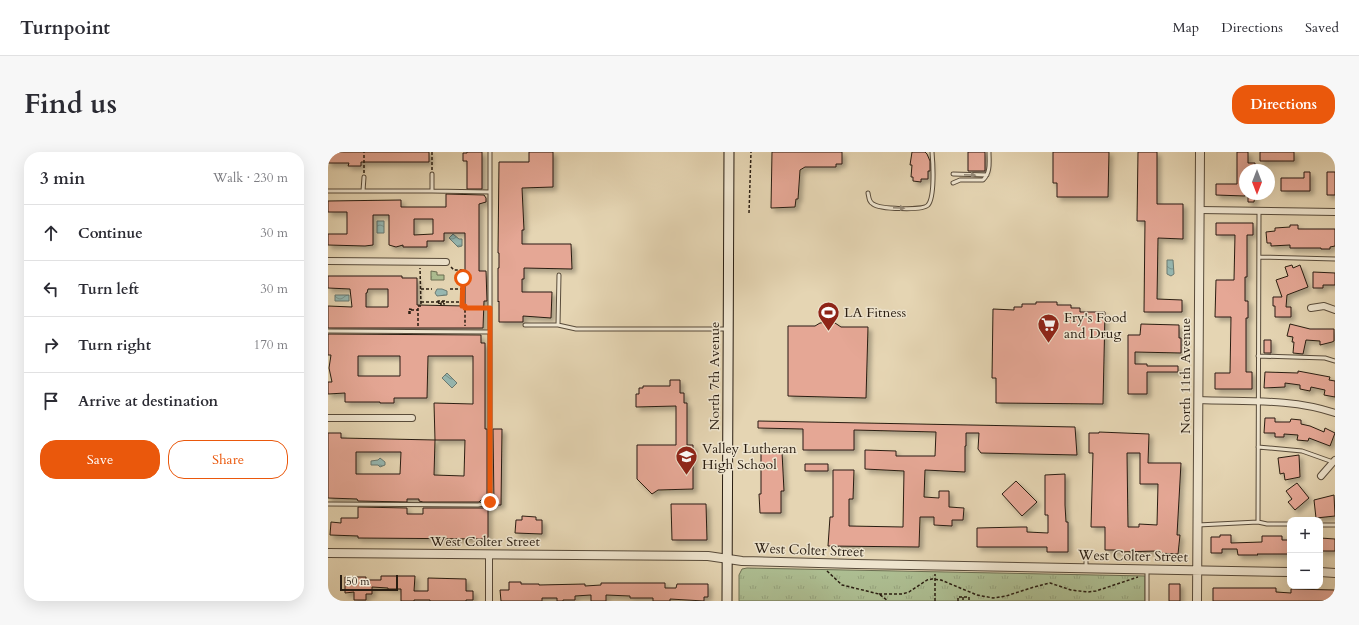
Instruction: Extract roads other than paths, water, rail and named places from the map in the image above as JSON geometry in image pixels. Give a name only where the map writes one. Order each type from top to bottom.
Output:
[{"type":"main road","name":"North 7th Avenue","points":[[727,601],[728,152]]},
{"type":"street","name":"North 11th Avenue","points":[[1197,601],[1200,152]]},
{"type":"street","points":[[1200,210],[1335,212]]},
{"type":"street","points":[[328,261],[446,262]]},
{"type":"street","points":[[1311,308],[1324,306],[1335,310]]},
{"type":"street","points":[[1198,400],[1286,402],[1304,404],[1335,413]]},
{"type":"street","points":[[328,418],[412,418]]},
{"type":"street","points":[[1321,476],[1334,462]]},
{"type":"street","name":"West Colter Street","points":[[328,553],[708,556],[750,561],[1086,568],[1147,573],[1197,570],[1287,572]]},
{"type":"street","points":[[489,554],[489,601]]},
{"type":"street","points":[[1323,572],[1335,573]]},
{"type":"lane","points":[[328,504],[478,505],[490,502],[490,152]]},
{"type":"lane","points":[[868,193],[870,202],[874,206],[923,208],[928,205],[931,199],[932,191],[932,152]]},
{"type":"lane","points":[[953,183],[960,180],[983,180],[989,170],[989,152]]},
{"type":"lane","points":[[432,174],[432,191]]},
{"type":"lane","points":[[953,174],[987,175]]},
{"type":"lane","points":[[363,191],[364,176]]},
{"type":"lane","points":[[328,191],[490,192]]},
{"type":"lane","points":[[1258,522],[1259,211]]},
{"type":"lane","points":[[1259,257],[1335,259]]},
{"type":"lane","points":[[558,325],[559,274]]},
{"type":"lane","points":[[524,325],[558,325],[576,329],[728,329]]},
{"type":"lane","points":[[328,331],[490,332]]},
{"type":"lane","points":[[1258,356],[1325,358],[1335,361]]},
{"type":"lane","points":[[1258,447],[1302,451],[1334,462]]},
{"type":"lane","points":[[1198,525],[1258,522],[1268,524],[1287,524]]},
{"type":"lane","points":[[1323,525],[1335,525]]},
{"type":"lane","points":[[1086,553],[1086,568]]},
{"type":"lane","points":[[1147,573],[1147,601]]},
{"type":"water","points":[[377,221],[384,221],[384,233],[377,233]]},
{"type":"water","points":[[453,234],[459,239],[462,239],[462,246],[458,247],[449,238]]},
{"type":"water","points":[[1167,260],[1173,260],[1174,274],[1171,276],[1167,274]]},
{"type":"water","points":[[437,289],[447,291],[447,295],[437,296],[435,293]]},
{"type":"water","points":[[335,295],[349,295],[349,301],[335,301]]},
{"type":"water","points":[[447,373],[457,383],[452,388],[442,378]]},
{"type":"water","points":[[380,458],[385,462],[385,465],[380,467],[378,465],[371,465],[371,461],[378,460]]},
{"type":"place","name":"LA Fitness","points":[[828,332]]},
{"type":"place","name":"Fry's Food and Drug","points":[[1049,344]]},
{"type":"place","name":"Valley Lutheran High School","points":[[686,476]]}]
